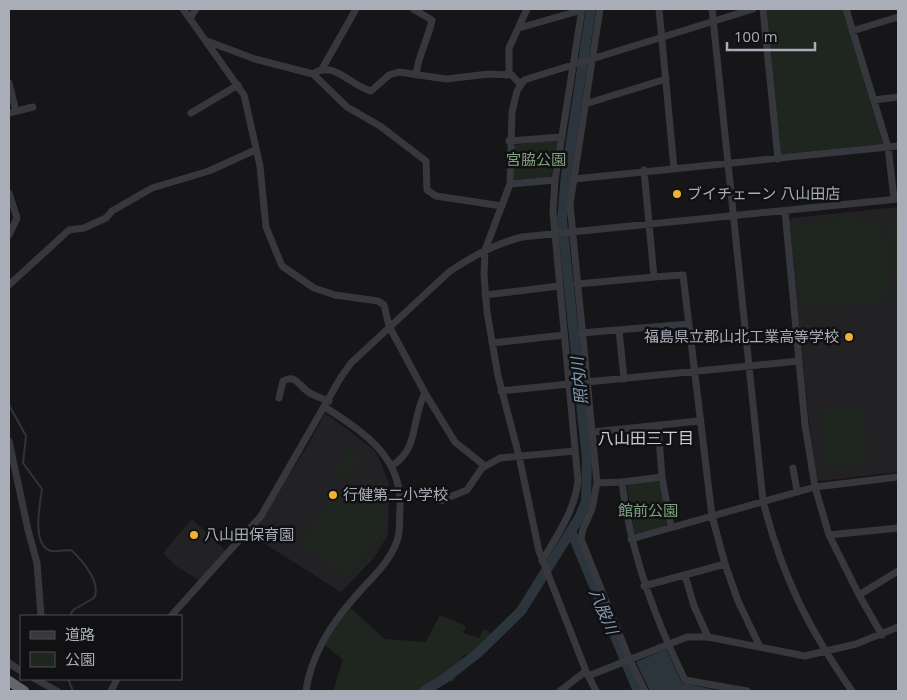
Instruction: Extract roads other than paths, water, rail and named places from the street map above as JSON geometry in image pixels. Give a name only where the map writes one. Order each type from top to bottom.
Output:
[{"type":"highway","points":[[9,681],[24,691]]},
{"type":"street","points":[[183,9],[238,85],[246,100],[255,150],[260,166],[266,227],[282,266],[314,288],[335,295],[378,301],[384,305],[389,326],[454,442],[485,466]]},
{"type":"street","points":[[190,18],[196,9]]},
{"type":"street","points":[[313,74],[322,69],[356,9]]},
{"type":"street","points":[[413,9],[432,20],[424,48],[418,56],[416,75]]},
{"type":"street","points":[[520,84],[511,75],[509,51],[527,9]]},
{"type":"street","points":[[519,28],[582,9],[555,180],[554,233],[578,481],[573,507],[542,560]]},
{"type":"street","points":[[600,9],[570,204],[597,483],[592,509],[583,529],[581,540],[629,658],[646,691]]},
{"type":"street","points":[[659,9],[674,168]]},
{"type":"street","points":[[712,9],[747,366],[763,501],[773,542],[786,576],[812,631],[852,691]]},
{"type":"street","points":[[596,691],[587,674],[542,560],[519,456],[501,391],[485,294],[485,250],[510,184],[510,141],[514,99],[520,84],[524,80],[753,9]]},
{"type":"street","points":[[764,9],[778,159]]},
{"type":"street","points":[[172,615],[262,516],[346,370],[389,326],[449,272],[485,250],[508,241],[554,233],[896,199],[888,147],[846,9]]},
{"type":"street","points":[[852,31],[898,17]]},
{"type":"street","points":[[207,41],[255,59],[313,74],[347,107],[380,126],[426,161],[427,190],[436,196],[502,206]]},
{"type":"street","points":[[322,69],[333,71],[371,91],[391,74],[446,79],[489,74],[511,75]]},
{"type":"street","points":[[585,104],[666,79]]},
{"type":"street","points":[[9,83],[12,112],[33,107]]},
{"type":"street","points":[[192,113],[238,85]]},
{"type":"street","points":[[874,100],[898,97]]},
{"type":"street","points":[[510,141],[562,137]]},
{"type":"street","points":[[574,179],[644,170],[727,164],[898,146]]},
{"type":"street","points":[[9,285],[69,230],[84,228],[106,218],[112,211],[152,188],[209,171],[255,150]]},
{"type":"street","points":[[644,170],[654,277]]},
{"type":"street","points":[[510,184],[555,180]]},
{"type":"street","points":[[9,193],[17,218],[9,235]]},
{"type":"street","points":[[785,210],[806,434],[815,487],[829,535],[859,595],[882,635]]},
{"type":"street","points":[[577,284],[683,275],[699,421],[712,516],[725,564],[738,601],[760,647]]},
{"type":"street","points":[[485,294],[559,286]]},
{"type":"street","points":[[582,333],[689,324]]},
{"type":"street","points":[[619,330],[624,379]]},
{"type":"street","points":[[492,343],[564,335]]},
{"type":"street","points":[[587,382],[799,361]]},
{"type":"street","points":[[279,398],[284,381],[290,379],[298,380],[308,392],[327,404],[382,452],[392,466],[399,493],[398,539],[391,555],[331,628],[310,669],[306,691]]},
{"type":"street","points":[[501,391],[569,384]]},
{"type":"street","points":[[392,466],[400,460],[410,446],[416,413],[425,393]]},
{"type":"street","points":[[593,432],[699,421]]},
{"type":"street","points":[[658,425],[662,477],[672,527]]},
{"type":"street","points":[[9,441],[37,564],[41,615]]},
{"type":"street","points":[[440,502],[468,489],[485,466],[500,458],[575,452]]},
{"type":"street","points":[[793,468],[797,491]]},
{"type":"street","points":[[597,483],[662,477]]},
{"type":"street","points":[[632,539],[797,491],[898,477]]},
{"type":"street","points":[[622,482],[632,539],[644,586],[667,644],[684,680],[747,691]]},
{"type":"street","points":[[829,535],[898,528]]},
{"type":"street","points":[[644,586],[725,564]]},
{"type":"street","points":[[859,595],[898,571]]},
{"type":"street","points":[[685,575],[694,606],[708,637]]},
{"type":"street","points":[[560,691],[587,674],[688,637],[708,637],[805,656],[826,652],[882,635],[898,627]]},
{"type":"street","points":[[9,663],[20,669]]},
{"type":"street","points":[[43,681],[57,691]]},
{"type":"waterway","name":"照内川","points":[[424,691],[444,679],[478,653],[521,611],[579,518],[586,502],[587,460],[562,220],[566,175],[591,9]]},
{"type":"waterway","points":[[9,405],[26,436],[23,463],[42,489],[38,523],[41,541],[51,551],[71,550],[90,572],[93,579],[96,592],[94,598],[73,610],[70,615]]},
{"type":"waterway","name":"八股川","points":[[571,531],[638,691]]},
{"type":"waterway","points":[[68,680],[73,691]]},
{"type":"place","name":"ブイチェーン 八山田店","points":[[677,194]]},
{"type":"place","name":"福島県立郡山北工業高等学校","points":[[849,337]]},
{"type":"place","name":"行健第二小学校","points":[[333,495]]},
{"type":"place","name":"八山田保育園","points":[[194,535]]},
{"type":"district","name":"八山田三丁目","points":[[646,438]]},
{"type":"park label","name":"宮脇公園","points":[[536,160]]},
{"type":"park label","name":"館前公園","points":[[648,511]]}]
